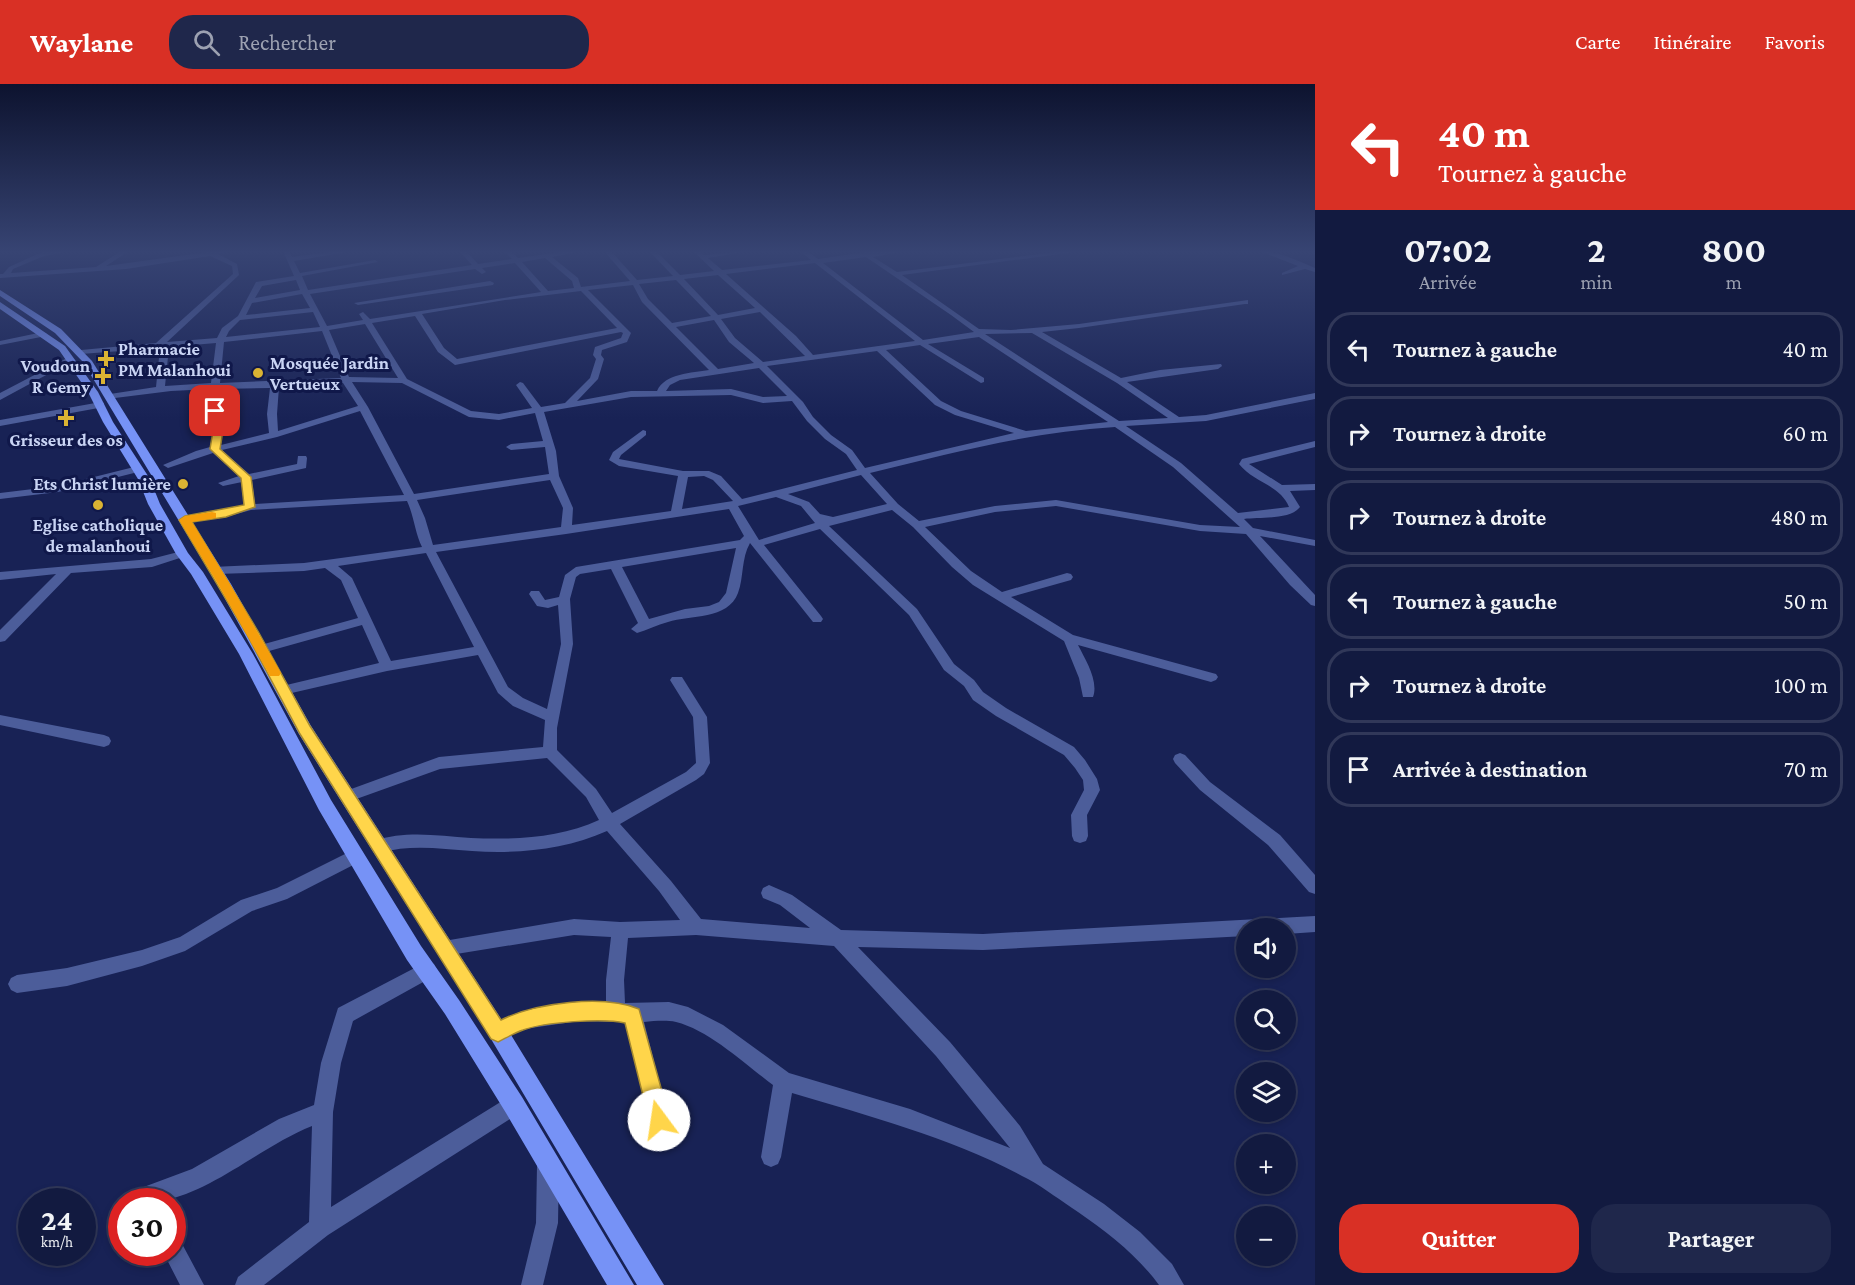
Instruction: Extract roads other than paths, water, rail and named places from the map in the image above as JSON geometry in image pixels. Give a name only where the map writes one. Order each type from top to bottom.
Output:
[{"type":"main road","points":[[3,307],[76,356]]},
{"type":"main road","points":[[23,307],[40,318],[76,356],[185,520],[262,649],[305,730],[498,1032],[651,1285]]},
{"type":"main road","points":[[105,401],[121,444],[138,469],[182,554],[196,572],[246,654],[314,785],[414,953],[428,970],[514,1105],[621,1285]]},
{"type":"street","points":[[160,389],[162,345],[201,307]]},
{"type":"street","points":[[241,318],[246,307]]},
{"type":"street","points":[[313,307],[321,320],[346,380],[363,406],[411,498],[420,518],[424,539],[429,550],[503,690],[510,697],[552,717]]},
{"type":"street","points":[[360,307],[366,321],[404,381]]},
{"type":"street","points":[[0,397],[76,356],[323,329],[452,307]]},
{"type":"street","points":[[567,405],[594,379],[600,359],[597,355],[598,350],[624,340],[627,333],[599,307]]},
{"type":"street","points":[[652,307],[715,371]]},
{"type":"street","points":[[707,307],[732,340],[793,398],[828,437],[849,452],[863,472],[894,506],[979,582],[1070,638],[1211,677]]},
{"type":"street","points":[[756,307],[812,359]]},
{"type":"street","points":[[877,307],[921,342],[981,380]]},
{"type":"street","points":[[943,307],[1177,465],[1236,516],[1294,582],[1315,602]]},
{"type":"street","points":[[660,395],[667,383],[715,371],[880,349],[979,332],[1032,330],[1134,320],[1214,307]]},
{"type":"street","points":[[215,449],[218,431],[215,386],[220,341],[232,322],[241,318],[314,310]]},
{"type":"street","points":[[671,325],[759,310]]},
{"type":"street","points":[[417,313],[441,350],[455,362],[623,329]]},
{"type":"street","points":[[1032,330],[1120,381],[1179,421]]},
{"type":"street","points":[[0,343],[43,334]]},
{"type":"street","points":[[880,349],[938,403],[1025,434]]},
{"type":"street","points":[[1120,381],[1151,374],[1218,366]]},
{"type":"street","points":[[0,423],[160,389],[275,385],[373,378],[404,381],[469,414],[499,417],[631,394],[731,392],[763,400],[793,398]]},
{"type":"street","points":[[274,435],[272,414],[275,385]]},
{"type":"street","points":[[520,385],[539,411],[553,458],[554,476],[568,508],[566,531]]},
{"type":"street","points":[[216,570],[304,567],[676,514],[778,495],[863,472],[1025,434],[1118,423],[1206,418],[1315,396]]},
{"type":"street","points":[[168,465],[215,449],[274,435],[363,406]]},
{"type":"street","points":[[642,433],[616,453],[614,460],[619,463],[684,474],[705,473],[712,476],[736,504],[750,541],[817,619]]},
{"type":"street","points":[[511,447],[548,444]]},
{"type":"street","points":[[1236,516],[1291,511],[1295,507],[1282,488],[1261,478],[1244,464],[1246,461],[1315,444]]},
{"type":"street","points":[[215,449],[246,477],[250,507]]},
{"type":"street","points":[[223,483],[304,466]]},
{"type":"street","points":[[0,496],[58,489],[138,469]]},
{"type":"street","points":[[676,514],[684,474]]},
{"type":"street","points":[[185,520],[226,514],[250,507],[411,498],[554,476]]},
{"type":"street","points":[[1282,488],[1315,487]]},
{"type":"street","points":[[778,495],[804,501],[824,520],[913,612],[949,667],[969,683],[978,696],[1069,751],[1090,779],[1092,790],[1079,815],[1080,836]]},
{"type":"street","points":[[917,525],[995,509],[1056,503],[1200,528],[1250,531],[1315,543]]},
{"type":"street","points":[[696,927],[665,886],[608,821],[591,793],[550,752],[552,717],[567,644],[564,599],[571,575],[582,570],[750,541],[824,520],[894,506]]},
{"type":"street","points":[[615,565],[641,627],[689,612],[715,609],[724,604],[730,598],[737,555],[750,541]]},
{"type":"street","points":[[0,576],[162,562],[182,554]]},
{"type":"street","points":[[328,564],[346,578],[387,666]]},
{"type":"street","points":[[0,638],[67,570]]},
{"type":"street","points":[[1001,596],[1066,577]]},
{"type":"street","points":[[535,594],[541,603],[548,604],[564,599]]},
{"type":"street","points":[[262,649],[366,620]]},
{"type":"street","points":[[1070,638],[1086,678],[1088,693]]},
{"type":"street","points":[[283,690],[387,666],[481,650]]},
{"type":"street","points":[[380,846],[393,842],[439,841],[484,845],[556,841],[590,831],[691,776],[699,770],[703,763],[700,717],[677,681]]},
{"type":"street","points":[[3,724],[104,741]]},
{"type":"street","points":[[348,796],[439,763],[550,752]]},
{"type":"street","points":[[1180,759],[1205,786],[1274,840],[1315,887]]},
{"type":"street","points":[[17,984],[77,974],[142,958],[185,943],[247,906],[281,894],[356,856]]},
{"type":"street","points":[[769,893],[786,900],[838,938],[943,1049],[1013,1133],[1035,1171]]},
{"type":"street","points":[[444,948],[574,927],[620,930],[696,927],[838,938],[983,942],[1315,924]]},
{"type":"street","points":[[620,930],[615,980],[659,1120]]},
{"type":"street","points":[[320,1227],[323,1113],[331,1063],[345,1015],[357,1006],[428,970]]},
{"type":"street","points":[[498,1032],[522,1020],[579,1012],[662,1011],[693,1018],[784,1081],[914,1120],[974,1142],[1035,1171],[1123,1229],[1161,1267],[1173,1285]]},
{"type":"street","points":[[771,1157],[784,1081]]},
{"type":"street","points":[[246,1285],[320,1227],[514,1105]]},
{"type":"street","points":[[169,1188],[197,1178],[286,1126],[323,1113]]},
{"type":"street","points":[[532,1285],[547,1223],[548,1161]]},
{"type":"street","points":[[182,1266],[193,1285]]},
{"type":"place","name":"Pharmacie PM Malanhoui","points":[[106,359]]},
{"type":"place","name":"Mosquée Jardin Vertueux","points":[[258,373]]},
{"type":"place","name":"Voudoun R Gemy","points":[[103,376]]},
{"type":"place","name":"Grisseur des os","points":[[66,418]]},
{"type":"place","name":"Ets Christ lumière","points":[[183,484]]},
{"type":"place","name":"Eglise catholique de malanhoui","points":[[98,505]]}]
